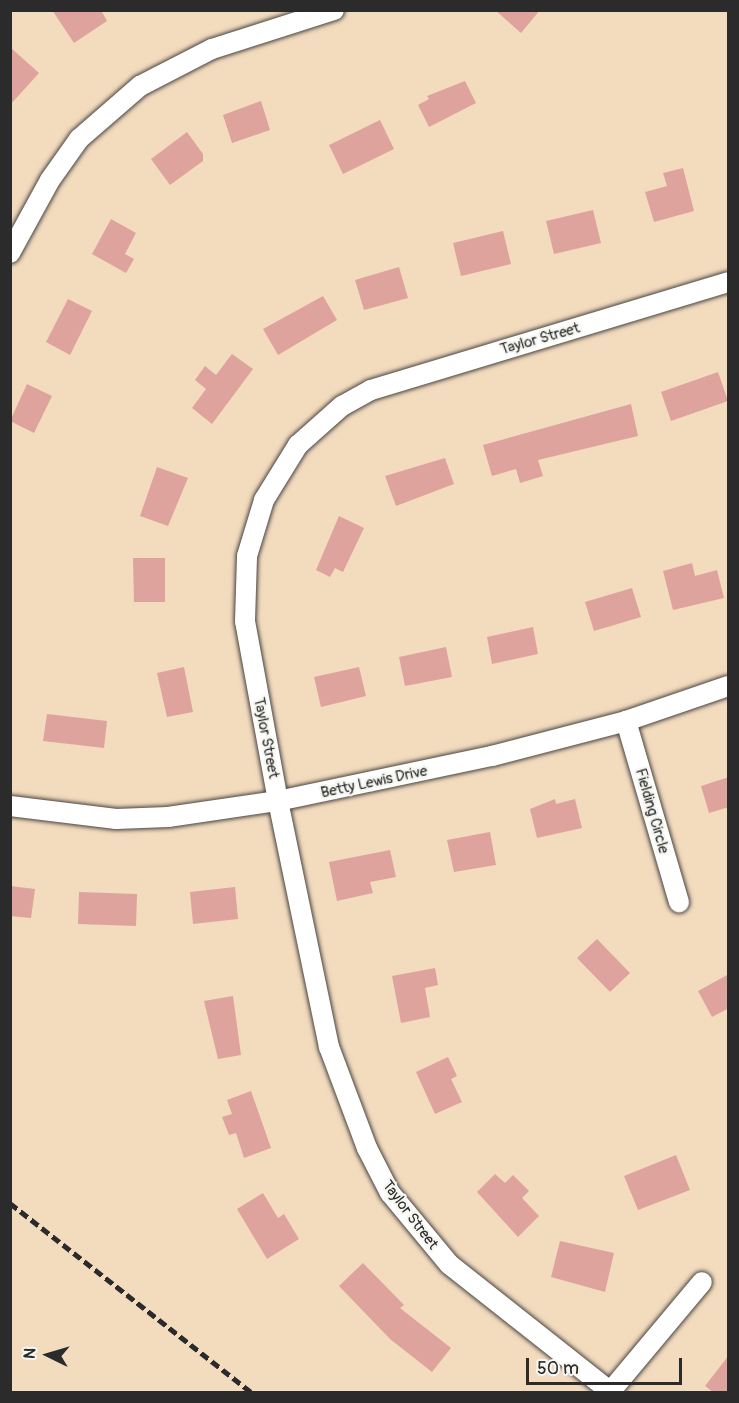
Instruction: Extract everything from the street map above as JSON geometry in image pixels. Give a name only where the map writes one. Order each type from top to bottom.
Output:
[{"type":"street","points":[[10,254],[50,180],[79,140],[140,86],[212,49],[334,10]]},
{"type":"street","name":"Taylor Street","points":[[610,1392],[448,1264],[390,1193],[350,1110],[329,1047],[278,801],[245,621],[243,588],[252,530],[264,500],[298,445],[342,406],[394,380],[729,282]]},
{"type":"street","name":"Betty Lewis Drive","points":[[10,806],[75,816],[126,818],[168,817],[278,801],[492,756],[626,721],[729,686]]},
{"type":"street","name":"Fielding Circle","points":[[626,721],[679,902]]},
{"type":"street","points":[[610,1392],[702,1282]]},
{"type":"building","points":[[52,10],[101,10],[107,21],[74,43]]},
{"type":"building","points":[[495,10],[540,10],[521,33]]},
{"type":"building","points":[[10,47],[39,73],[10,105]]},
{"type":"building","points":[[465,81],[476,103],[429,127],[418,105],[429,99],[427,96]]},
{"type":"building","points":[[261,101],[270,130],[232,143],[223,115]]},
{"type":"building","points":[[380,120],[394,149],[343,174],[329,145]]},
{"type":"building","points":[[187,132],[203,154],[203,161],[170,185],[151,159]]},
{"type":"building","points":[[683,168],[694,211],[654,222],[645,192],[667,186],[663,173]]},
{"type":"building","points":[[593,210],[601,243],[554,254],[546,221]]},
{"type":"building","points":[[111,219],[136,233],[125,254],[134,259],[126,273],[92,254]]},
{"type":"building","points":[[503,231],[511,264],[461,276],[453,243]]},
{"type":"building","points":[[399,267],[408,298],[364,310],[355,280]]},
{"type":"building","points":[[323,296],[337,320],[278,355],[263,329]]},
{"type":"building","points":[[68,299],[92,311],[70,355],[46,342]]},
{"type":"building","points":[[232,354],[253,369],[212,424],[192,408],[206,389],[195,380],[205,366],[216,375]]},
{"type":"building","points":[[718,372],[728,401],[671,421],[661,392]]},
{"type":"building","points":[[27,384],[52,396],[34,433],[10,421]]},
{"type":"building","points":[[631,404],[638,436],[538,460],[543,476],[520,483],[516,469],[492,476],[483,445]]},
{"type":"building","points":[[445,458],[454,484],[396,506],[385,476]]},
{"type":"building","points":[[157,467],[188,478],[168,526],[140,516]]},
{"type":"building","points":[[339,516],[364,528],[343,572],[335,568],[330,577],[316,570]]},
{"type":"building","points":[[133,558],[165,558],[165,602],[134,602]]},
{"type":"building","points":[[692,563],[695,576],[717,570],[724,598],[673,610],[663,571]]},
{"type":"building","points":[[632,588],[641,617],[594,631],[585,602]]},
{"type":"building","points":[[533,627],[538,654],[492,664],[487,637]]},
{"type":"building","points":[[446,647],[452,677],[405,686],[399,657]]},
{"type":"building","points":[[184,667],[193,712],[167,717],[157,673]]},
{"type":"building","points":[[359,667],[366,696],[321,707],[314,677]]},
{"type":"building","points":[[47,714],[107,721],[104,748],[43,741]]},
{"type":"building","points":[[729,777],[729,807],[709,813],[701,786]]},
{"type":"building","points":[[555,799],[556,804],[575,799],[582,828],[537,838],[530,809]]},
{"type":"building","points":[[490,832],[496,865],[454,872],[447,840]]},
{"type":"building","points":[[390,850],[396,877],[370,882],[373,893],[337,901],[329,862]]},
{"type":"building","points":[[10,886],[35,889],[31,918],[10,916]]},
{"type":"building","points":[[235,887],[238,919],[193,924],[190,892]]},
{"type":"building","points":[[79,892],[137,894],[136,926],[78,924]]},
{"type":"building","points":[[597,939],[630,973],[610,992],[577,958]]},
{"type":"building","points":[[435,968],[438,985],[425,988],[430,1017],[401,1023],[392,976]]},
{"type":"building","points":[[729,974],[729,1008],[712,1017],[698,991]]},
{"type":"building","points":[[233,996],[241,1055],[218,1059],[204,1001]]},
{"type":"building","points":[[448,1057],[457,1076],[451,1079],[462,1102],[435,1114],[416,1072]]},
{"type":"building","points":[[251,1091],[271,1148],[244,1158],[236,1133],[229,1135],[222,1117],[232,1114],[227,1100]]},
{"type":"building","points":[[676,1155],[690,1190],[638,1210],[624,1176]]},
{"type":"building","points":[[495,1174],[505,1183],[513,1175],[529,1191],[522,1198],[539,1216],[518,1237],[477,1192]]},
{"type":"building","points":[[263,1193],[278,1218],[284,1214],[299,1239],[267,1259],[237,1209]]},
{"type":"building","points":[[560,1241],[614,1253],[605,1292],[551,1277]]},
{"type":"building","points":[[363,1263],[404,1305],[400,1308],[451,1348],[432,1372],[390,1339],[339,1286]]},
{"type":"building","points":[[729,1355],[729,1392],[713,1392],[705,1386]]},
{"type":"railway","points":[[10,1203],[251,1392]]}]
